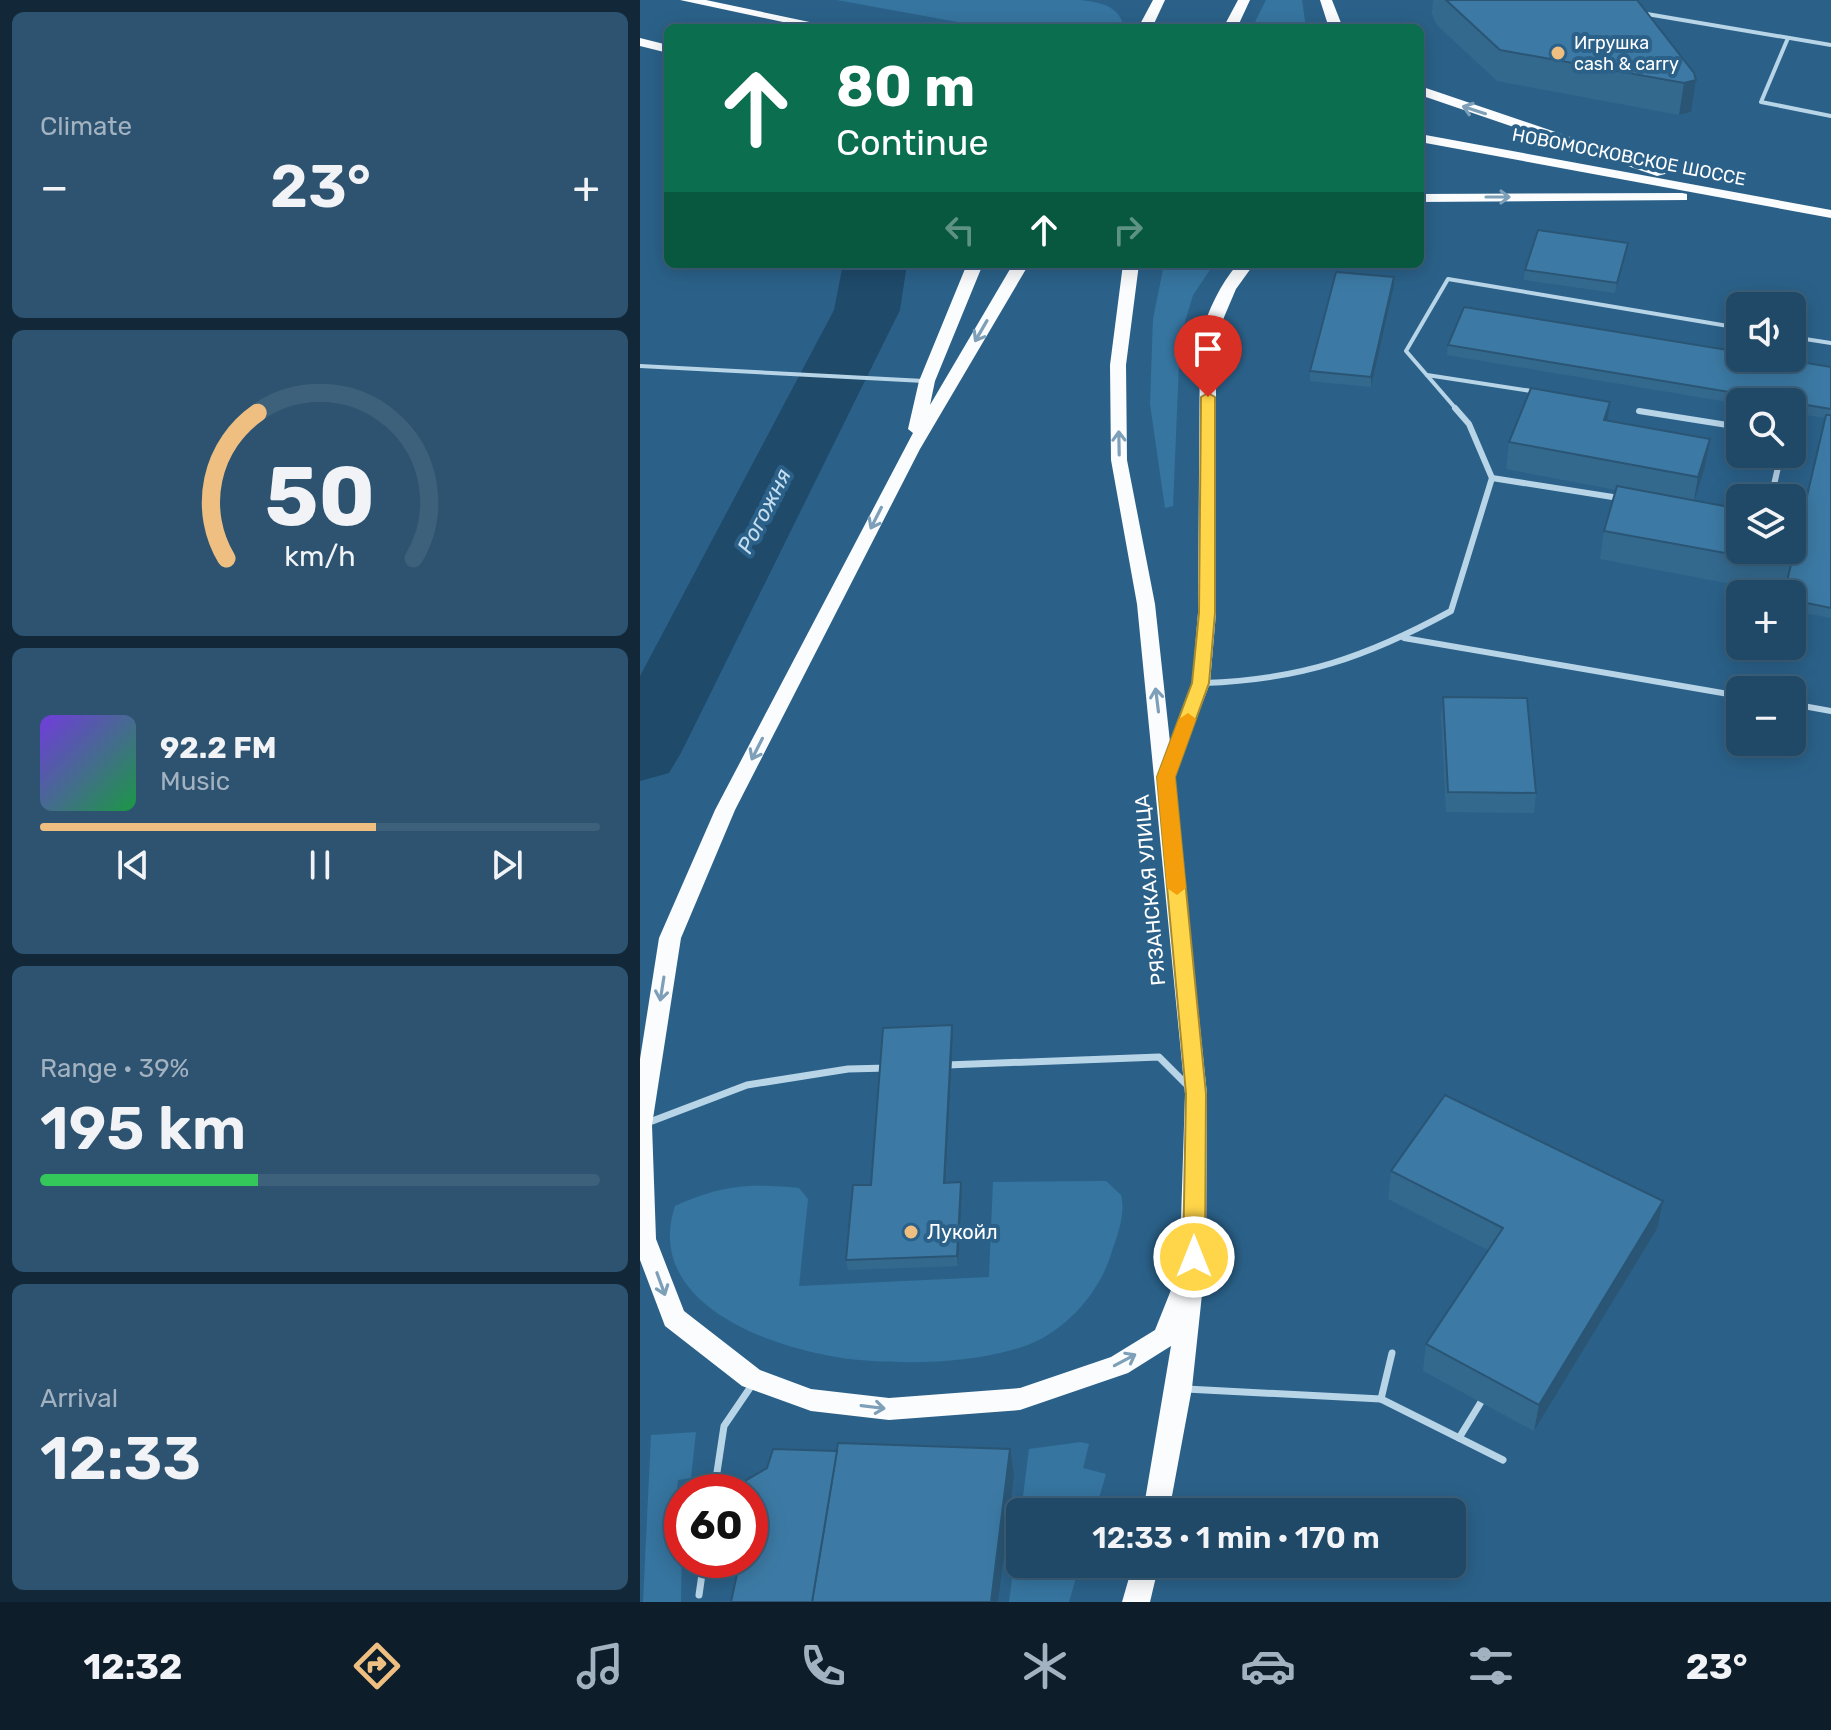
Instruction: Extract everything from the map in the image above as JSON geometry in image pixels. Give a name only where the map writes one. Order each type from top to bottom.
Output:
[{"type":"main road","points":[[686,0],[810,24]]},
{"type":"main road","points":[[1147,24],[1159,0]]},
{"type":"main road","points":[[1232,24],[1244,0]]},
{"type":"main road","points":[[1326,0],[1335,24]]},
{"type":"main road","points":[[640,42],[664,48]]},
{"type":"main road","points":[[1424,91],[1734,197]]},
{"type":"main road","name":"НОВОМОСКОВСКОЕ ШОССЕ","points":[[1424,139],[1831,214]]},
{"type":"main road","points":[[1424,198],[1734,197]]},
{"type":"main road","points":[[912,449],[927,381],[973,268]]},
{"type":"main road","points":[[1019,268],[912,449],[725,810],[670,938],[641,1128],[644,1239],[674,1318],[756,1380],[811,1400],[889,1409],[1020,1399],[1119,1365],[1165,1337],[1194,1257]]},
{"type":"main road","name":"РЯЗАНСКАЯ УЛИЦА","points":[[1130,268],[1118,365],[1119,460],[1146,604],[1196,1094],[1194,1257],[1179,1388],[1159,1498]]},
{"type":"main road","points":[[1166,777],[1201,683],[1207,613],[1208,336],[1232,279],[1242,268]]},
{"type":"main road","points":[[1136,1602],[1142,1578]]},
{"type":"lane","points":[[1644,0],[1637,13],[1831,45]]},
{"type":"lane","points":[[1788,38],[1761,102],[1831,116]]},
{"type":"lane","points":[[1201,683],[1280,680],[1325,671],[1404,638],[1451,611],[1492,478],[1469,424],[1406,351],[1448,279],[1726,326]]},
{"type":"lane","points":[[1806,339],[1831,343]]},
{"type":"lane","points":[[640,366],[855,380],[927,381]]},
{"type":"lane","points":[[1427,375],[1552,394]]},
{"type":"lane","points":[[1639,411],[1726,425]]},
{"type":"lane","points":[[1492,478],[1632,500]]},
{"type":"lane","points":[[1404,638],[1726,694]]},
{"type":"lane","points":[[1806,707],[1831,711]]},
{"type":"lane","points":[[938,1065],[1159,1057],[1196,1094]]},
{"type":"lane","points":[[641,1128],[747,1085],[848,1069],[893,1067]]},
{"type":"lane","points":[[1381,1399],[1392,1353]]},
{"type":"lane","points":[[717,1474],[724,1426],[756,1380]]},
{"type":"lane","points":[[1179,1388],[1381,1399],[1503,1460]]},
{"type":"lane","points":[[1459,1438],[1481,1402]]},
{"type":"lane","points":[[699,1595],[701,1578]]},
{"type":"shaded area","points":[[837,0],[1080,0],[1114,10],[1123,24],[968,24]]},
{"type":"shaded area","points":[[1266,0],[1302,0],[1305,24],[1254,24]]},
{"type":"shaded area","points":[[1163,268],[1211,268],[1193,295],[1180,339],[1173,506],[1165,508],[1150,404],[1153,319]]},
{"type":"shaded area","points":[[1106,1181],[1121,1195],[1122,1217],[1105,1269],[1088,1298],[1052,1333],[1037,1341],[1004,1352],[967,1359],[909,1362],[840,1358],[766,1338],[731,1322],[701,1301],[680,1274],[670,1243],[675,1206],[736,1187],[799,1188],[808,1199],[799,1286],[989,1277],[993,1182]]},
{"type":"shaded area","points":[[696,1432],[691,1474],[664,1474],[664,1578],[681,1578],[681,1602],[643,1602],[651,1435]]},
{"type":"shaded area","points":[[1081,1442],[1089,1444],[1083,1468],[1106,1474],[1099,1498],[1023,1498],[1029,1449]]},
{"type":"shaded area","points":[[1012,1578],[1076,1578],[1069,1602],[1009,1602]]},
{"type":"building","points":[[1446,0],[1637,0],[1694,73],[1696,80],[1684,83],[1500,50]]},
{"type":"building","points":[[1538,230],[1628,243],[1617,283],[1525,270]]},
{"type":"building","points":[[1336,272],[1394,277],[1371,377],[1310,371]]},
{"type":"building","points":[[1464,307],[1726,350],[1726,372],[1806,372],[1806,363],[1831,367],[1831,409],[1806,405],[1806,388],[1726,388],[1726,391],[1448,345]]},
{"type":"building","points":[[1531,388],[1610,402],[1604,420],[1710,439],[1698,477],[1509,442]]},
{"type":"building","points":[[1826,415],[1831,415],[1831,608],[1806,603],[1806,580],[1787,580],[1791,564],[1806,564],[1806,500]]},
{"type":"building","points":[[1617,486],[1726,506],[1726,553],[1604,531]]},
{"type":"building","points":[[1443,697],[1527,698],[1536,793],[1448,792]]},
{"type":"building","points":[[952,1025],[944,1183],[961,1182],[957,1256],[846,1260],[853,1185],[871,1185],[883,1028]]},
{"type":"building","points":[[1445,1095],[1663,1201],[1539,1405],[1426,1344],[1503,1228],[1391,1171]]},
{"type":"building","points":[[838,1443],[1010,1449],[991,1602],[812,1602]]},
{"type":"building","points":[[773,1449],[837,1451],[812,1602],[731,1602],[736,1578],[768,1578],[768,1474],[757,1474],[767,1468]]},
{"type":"waterway","name":"Рогожня","points":[[640,753],[867,310],[874,268]]},
{"type":"slow traffic","points":[[1177,888],[1166,777],[1188,719]]},
{"type":"place","name":"Игрушка cash & carry","points":[[1558,53]]},
{"type":"place","name":"Лукойл","points":[[911,1232]]},
{"type":"route","points":[[1194,1257],[1196,1094],[1166,777],[1201,683],[1207,613],[1208,397]]}]
